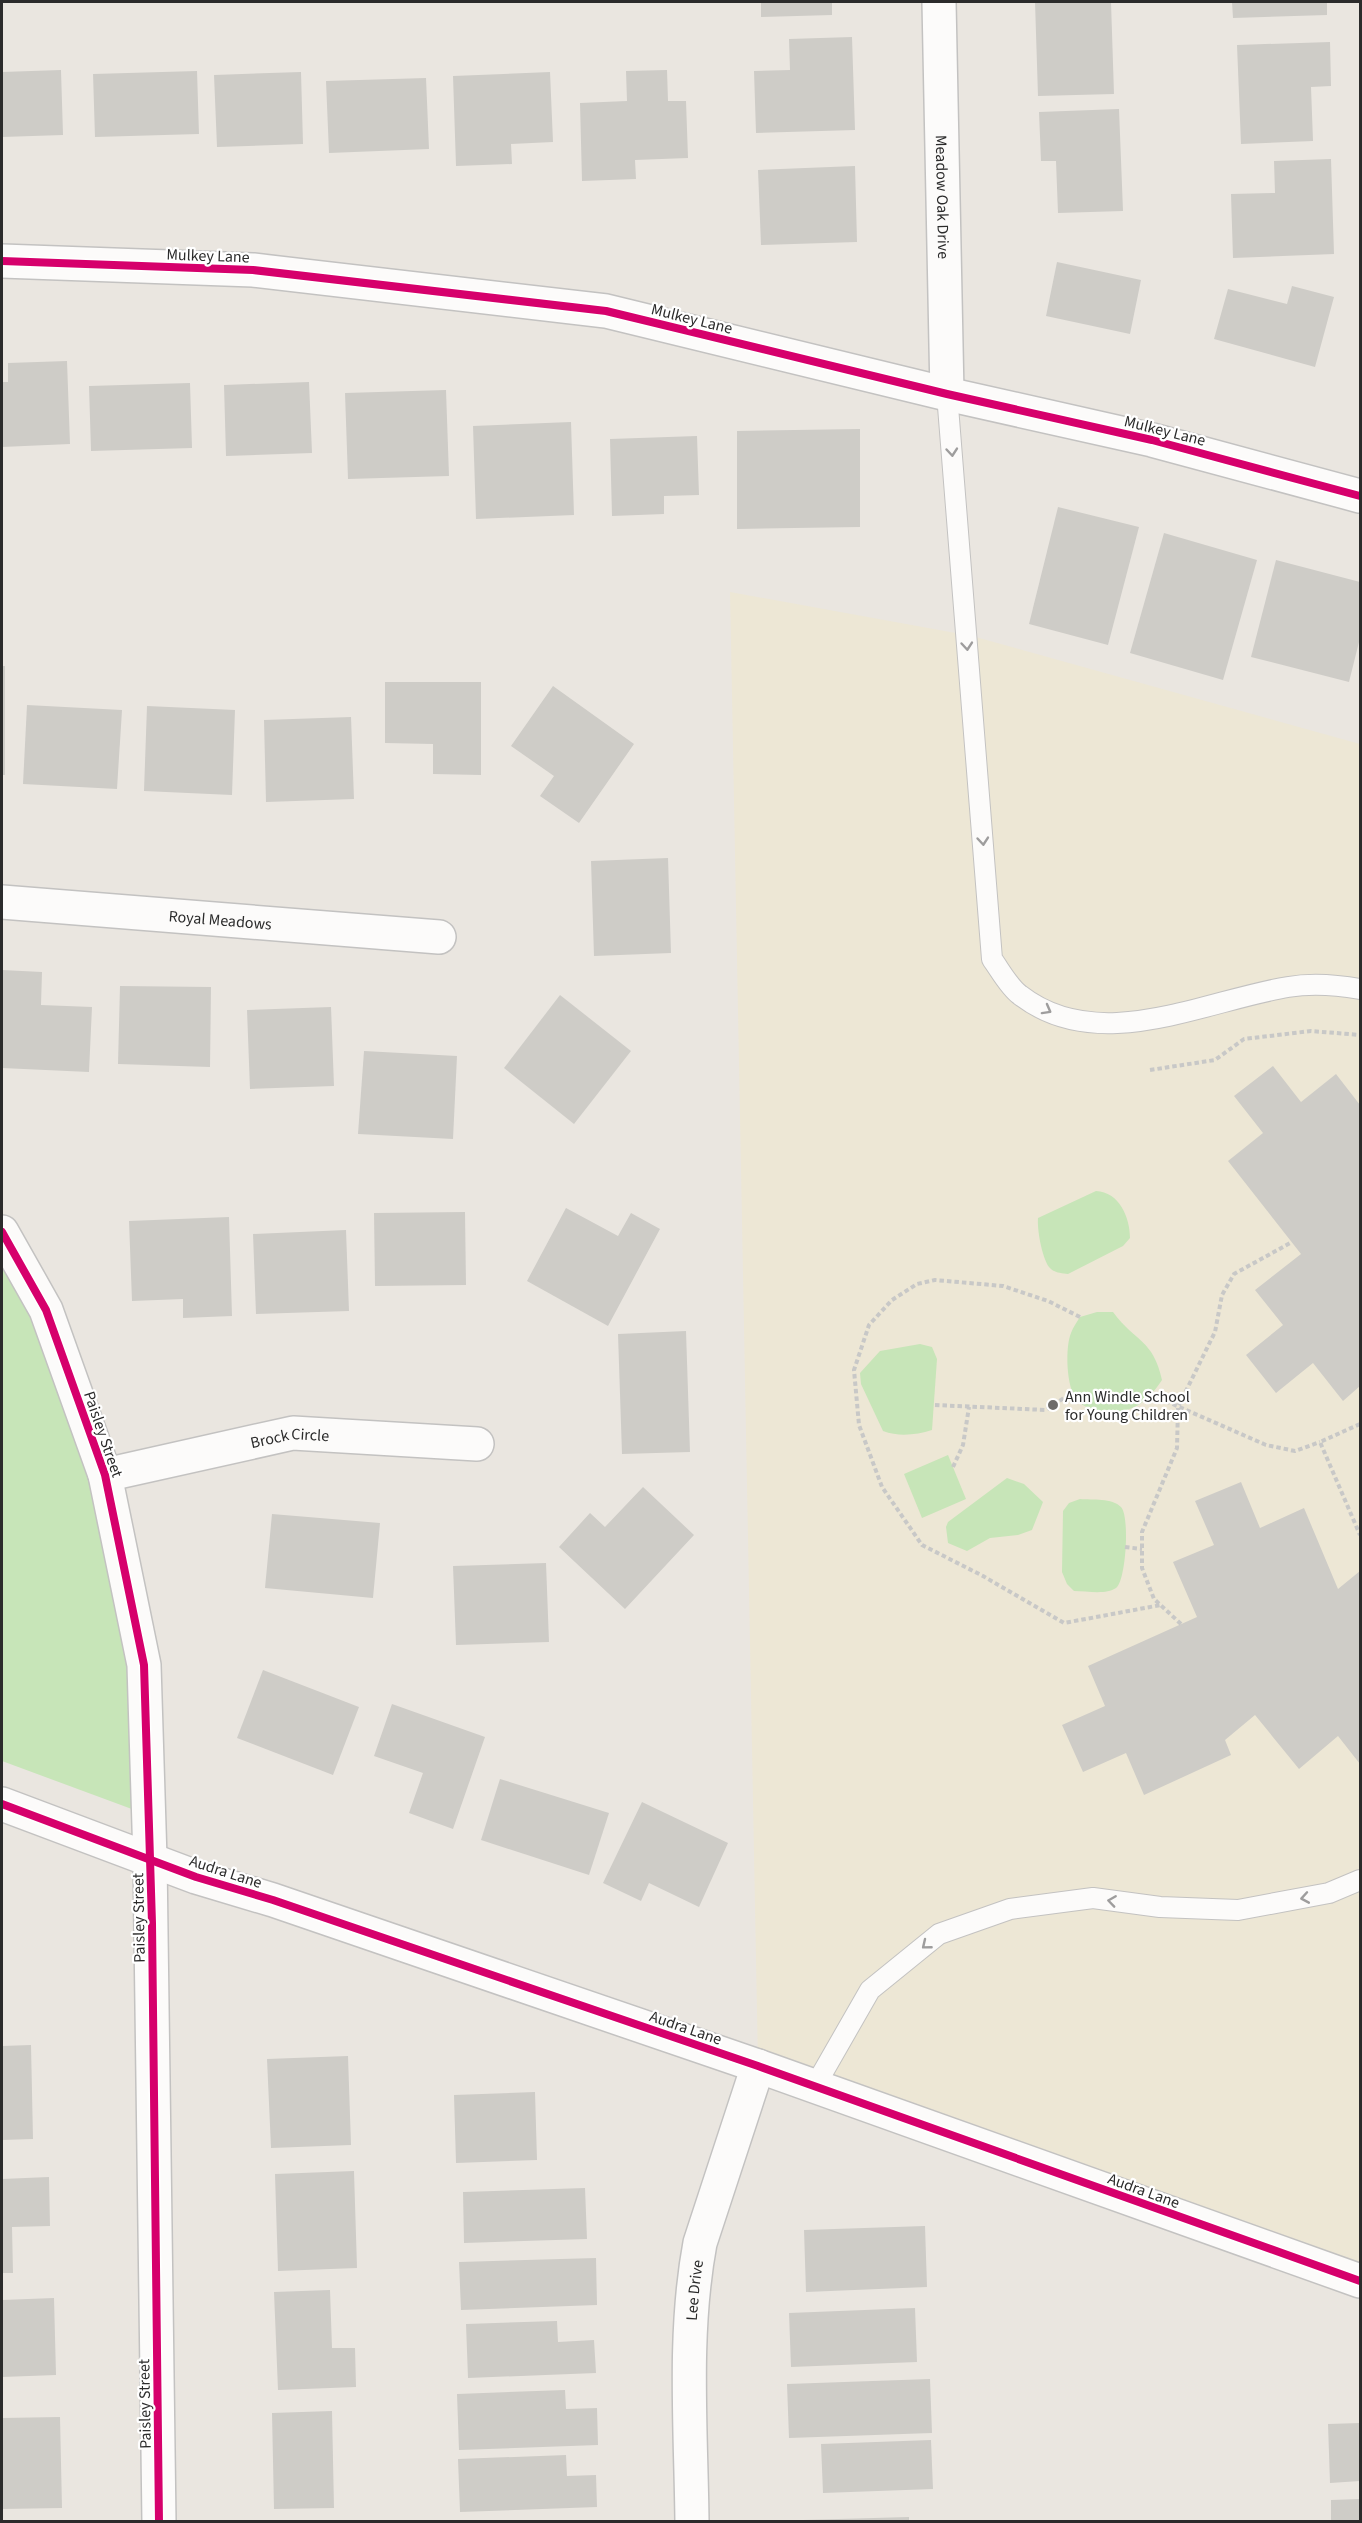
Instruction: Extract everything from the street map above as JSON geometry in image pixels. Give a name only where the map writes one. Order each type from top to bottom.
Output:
[{"type":"street","name":"Meadow Oak Drive","points":[[939,2],[947,394]]},
{"type":"street","name":"Mulkey Lane","points":[[2,261],[253,270],[606,311],[947,394],[1152,440],[1360,496]]},
{"type":"street","name":"Royal Meadows","points":[[2,902],[438,938]]},
{"type":"street","name":"Paisley Street","points":[[2,1232],[46,1310],[105,1475],[144,1665],[150,1859],[159,2522]]},
{"type":"street","name":"Brock Circle","points":[[105,1475],[293,1433],[477,1444]]},
{"type":"street","name":"Audra Lane","points":[[2,1804],[150,1859],[759,2066],[1360,2281]]},
{"type":"street","name":"Lee Drive","points":[[692,2522],[690,2341],[695,2268],[700,2243],[759,2066]]},
{"type":"lane","points":[[947,394],[992,959],[1018,995],[1060,1017],[1100,1024],[1168,1016],[1290,986],[1360,988]]},
{"type":"lane","points":[[815,2086],[870,1990],[939,1934],[1010,1909],[1093,1898],[1160,1907],[1238,1910],[1329,1893],[1360,1880]]},
{"type":"path","points":[[1150,1070],[1215,1060],[1244,1039],[1311,1031],[1360,1035]]},
{"type":"path","points":[[1181,1624],[1154,1599],[1142,1568],[1142,1532],[1177,1448],[1178,1407],[1215,1332],[1222,1295],[1234,1274],[1292,1242]]},
{"type":"path","points":[[1080,1317],[1048,1301],[1003,1286],[935,1280],[918,1284],[892,1300],[869,1325],[854,1370],[859,1425],[882,1487],[922,1545],[983,1576],[1064,1623],[1161,1605]]},
{"type":"path","points":[[935,1405],[1046,1410],[1073,1392]]},
{"type":"path","points":[[1152,1395],[1266,1445],[1295,1451],[1360,1424]]},
{"type":"path","points":[[953,1467],[963,1445],[969,1407]]},
{"type":"path","points":[[1320,1442],[1360,1535]]},
{"type":"path","points":[[1125,1547],[1142,1549]]},
{"type":"shaded area","name":"Ann Windle School for Young Children","points":[[730,592],[972,636],[1360,744],[1360,2281],[758,2066]]},
{"type":"green space","points":[[1096,1191],[1111,1196],[1122,1207],[1128,1222],[1130,1238],[1123,1246],[1068,1274],[1053,1270],[1046,1263],[1042,1250],[1038,1218]]},
{"type":"green space","points":[[2,1232],[105,1475],[148,1815],[2,1761]]},
{"type":"green space","points":[[1097,1312],[1113,1312],[1143,1342],[1154,1356],[1162,1380],[1143,1401],[1120,1412],[1098,1411],[1082,1405],[1073,1394],[1071,1386],[1067,1357],[1071,1333],[1080,1317]]},
{"type":"green space","points":[[920,1344],[932,1347],[937,1359],[932,1430],[908,1435],[883,1431],[861,1384],[860,1373],[880,1351]]},
{"type":"green space","points":[[948,1455],[966,1499],[922,1518],[904,1474]]},
{"type":"green space","points":[[1007,1478],[1024,1484],[1043,1502],[1032,1530],[1018,1535],[990,1538],[967,1551],[948,1543],[946,1527],[948,1522]]},
{"type":"green space","points":[[1080,1499],[1113,1502],[1121,1507],[1124,1513],[1126,1535],[1124,1562],[1119,1583],[1112,1590],[1074,1591],[1067,1584],[1062,1572],[1063,1511],[1069,1503]]},
{"type":"building","points":[[761,2],[832,2],[832,15],[761,17]]},
{"type":"building","points":[[1035,2],[1111,2],[1114,94],[1038,96]]},
{"type":"building","points":[[1232,2],[1327,2],[1327,15],[1233,18]]},
{"type":"building","points":[[852,37],[855,130],[756,133],[754,71],[790,70],[789,39]]},
{"type":"building","points":[[1330,42],[1331,86],[1311,87],[1313,141],[1241,144],[1237,45]]},
{"type":"building","points":[[61,70],[63,135],[2,137],[2,72]]},
{"type":"building","points":[[667,70],[668,101],[686,101],[688,158],[635,160],[636,179],[582,181],[580,103],[627,101],[626,71]]},
{"type":"building","points":[[197,71],[199,134],[95,137],[93,74]]},
{"type":"building","points":[[301,72],[303,144],[217,147],[214,75]]},
{"type":"building","points":[[550,72],[553,142],[511,144],[512,164],[456,166],[453,76]]},
{"type":"building","points":[[426,78],[429,149],[329,153],[326,81]]},
{"type":"building","points":[[1119,109],[1123,211],[1058,213],[1056,161],[1041,161],[1039,112]]},
{"type":"building","points":[[1331,159],[1334,254],[1233,258],[1231,194],[1275,193],[1274,161]]},
{"type":"building","points":[[855,166],[857,242],[761,245],[758,170]]},
{"type":"building","points":[[1057,262],[1141,280],[1130,334],[1046,316]]},
{"type":"building","points":[[1292,286],[1334,297],[1315,367],[1214,339],[1228,289],[1287,304]]},
{"type":"building","points":[[67,361],[70,444],[2,447],[2,382],[8,382],[8,363]]},
{"type":"building","points":[[309,382],[312,453],[226,456],[224,385]]},
{"type":"building","points":[[190,383],[192,448],[91,451],[89,386]]},
{"type":"building","points":[[446,390],[449,476],[348,479],[345,393]]},
{"type":"building","points":[[571,422],[574,515],[476,519],[473,426]]},
{"type":"building","points":[[860,429],[860,527],[737,529],[737,431]]},
{"type":"building","points":[[697,436],[699,495],[664,496],[664,514],[612,516],[610,439]]},
{"type":"building","points":[[1058,507],[1139,527],[1108,645],[1029,624]]},
{"type":"building","points":[[1164,533],[1257,560],[1223,680],[1130,653]]},
{"type":"building","points":[[1276,560],[1360,582],[1360,638],[1349,682],[1251,657]]},
{"type":"building","points":[[2,666],[5,666],[5,775],[2,775]]},
{"type":"building","points":[[385,682],[481,682],[481,775],[433,774],[433,744],[385,743]]},
{"type":"building","points":[[553,686],[634,744],[579,823],[540,796],[554,776],[511,746]]},
{"type":"building","points":[[27,705],[122,710],[117,789],[23,784]]},
{"type":"building","points":[[147,706],[235,710],[232,795],[144,791]]},
{"type":"building","points":[[351,717],[354,799],[266,802],[264,720]]},
{"type":"building","points":[[668,858],[671,953],[594,956],[591,861]]},
{"type":"building","points":[[2,970],[42,972],[41,1005],[92,1007],[89,1072],[2,1068]]},
{"type":"building","points":[[120,986],[211,987],[210,1067],[118,1064]]},
{"type":"building","points":[[560,995],[631,1051],[574,1124],[504,1068]]},
{"type":"building","points":[[331,1007],[334,1086],[250,1089],[247,1010]]},
{"type":"building","points":[[364,1051],[457,1056],[453,1139],[358,1134]]},
{"type":"building","points":[[1273,1066],[1301,1102],[1336,1074],[1360,1105],[1360,1386],[1343,1401],[1313,1363],[1276,1393],[1246,1355],[1283,1325],[1255,1290],[1301,1254],[1228,1161],[1263,1133],[1234,1096]]},
{"type":"building","points":[[566,1208],[618,1236],[631,1213],[660,1229],[608,1326],[527,1281]]},
{"type":"building","points":[[465,1212],[466,1285],[375,1286],[374,1213]]},
{"type":"building","points":[[229,1217],[232,1316],[183,1318],[183,1299],[132,1301],[129,1221]]},
{"type":"building","points":[[346,1230],[349,1311],[256,1314],[253,1234]]},
{"type":"building","points":[[686,1331],[690,1452],[622,1454],[618,1334]]},
{"type":"building","points":[[1241,1482],[1260,1528],[1304,1508],[1338,1589],[1360,1571],[1360,1764],[1338,1736],[1299,1769],[1255,1715],[1225,1740],[1231,1755],[1144,1795],[1126,1753],[1083,1772],[1062,1725],[1105,1706],[1088,1666],[1197,1617],[1173,1562],[1214,1545],[1195,1501]]},
{"type":"building","points":[[643,1487],[694,1535],[625,1609],[559,1547],[590,1513],[605,1527]]},
{"type":"building","points":[[272,1514],[380,1523],[373,1598],[265,1588]]},
{"type":"building","points":[[546,1563],[549,1642],[456,1645],[453,1566]]},
{"type":"building","points":[[263,1670],[359,1707],[333,1775],[237,1738]]},
{"type":"building","points":[[392,1704],[485,1737],[453,1829],[409,1813],[423,1773],[374,1756]]},
{"type":"building","points":[[500,1779],[609,1813],[589,1875],[481,1840]]},
{"type":"building","points":[[642,1802],[728,1843],[699,1907],[649,1883],[641,1901],[603,1883]]},
{"type":"building","points":[[31,2045],[33,2139],[2,2140],[2,2046]]},
{"type":"building","points":[[348,2056],[351,2145],[271,2148],[267,2059]]},
{"type":"building","points":[[535,2092],[537,2160],[456,2163],[454,2095]]},
{"type":"building","points":[[354,2171],[357,2268],[278,2271],[275,2174]]},
{"type":"building","points":[[49,2177],[50,2226],[12,2227],[13,2273],[2,2273],[2,2179]]},
{"type":"building","points":[[585,2188],[587,2239],[464,2243],[463,2192]]},
{"type":"building","points":[[925,2226],[927,2287],[806,2292],[804,2230]]},
{"type":"building","points":[[596,2258],[597,2305],[461,2310],[459,2262]]},
{"type":"building","points":[[330,2290],[332,2348],[355,2348],[356,2387],[278,2390],[274,2292]]},
{"type":"building","points":[[54,2298],[56,2375],[2,2377],[2,2300]]},
{"type":"building","points":[[915,2308],[917,2362],[791,2367],[789,2313]]},
{"type":"building","points":[[557,2321],[558,2342],[594,2340],[596,2373],[468,2378],[466,2324]]},
{"type":"building","points":[[930,2379],[932,2433],[789,2438],[787,2384]]},
{"type":"building","points":[[565,2390],[566,2409],[597,2408],[598,2445],[459,2450],[457,2394]]},
{"type":"building","points":[[332,2411],[334,2508],[274,2509],[272,2413]]},
{"type":"building","points":[[60,2417],[62,2508],[2,2509],[2,2418]]},
{"type":"building","points":[[1360,2423],[1360,2481],[1330,2483],[1328,2424]]},
{"type":"building","points":[[931,2440],[933,2489],[823,2493],[821,2444]]},
{"type":"building","points":[[566,2455],[567,2476],[596,2475],[597,2507],[460,2512],[458,2459]]},
{"type":"building","points":[[1360,2499],[1360,2522],[1331,2522],[1331,2500]]},
{"type":"building","points":[[909,2517],[909,2522],[803,2522],[803,2520]]},
{"type":"cycle path","points":[[2,261],[253,270],[606,311],[947,394],[1152,440],[1360,496]]},
{"type":"cycle path","points":[[2,1232],[46,1310],[105,1475],[144,1665],[152,1923],[159,2522]]},
{"type":"cycle path","points":[[2,1804],[196,1877],[273,1900],[758,2066],[1360,2281]]},
{"type":"place","name":"Ann Windle School for Young Children","points":[[1053,1405]]}]
